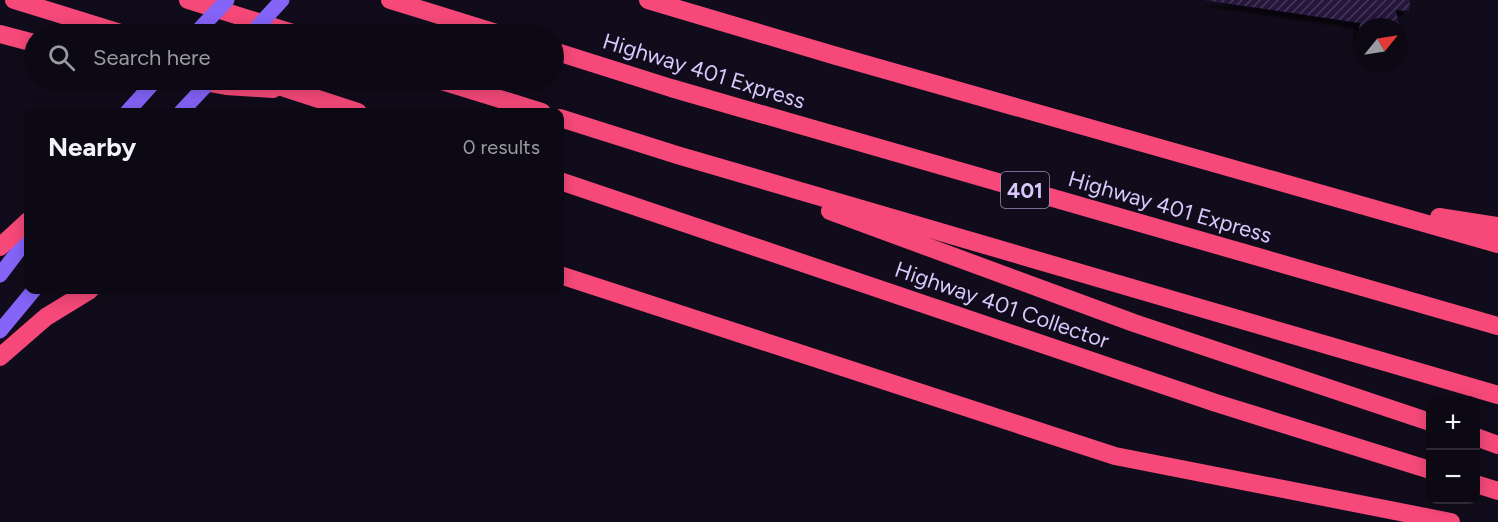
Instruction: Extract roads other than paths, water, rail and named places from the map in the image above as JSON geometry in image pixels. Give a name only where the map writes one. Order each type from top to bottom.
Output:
[{"type":"highway","points":[[14,0],[92,24]]},
{"type":"highway","points":[[188,0],[265,24]]},
{"type":"highway","points":[[390,0],[468,24]]},
{"type":"highway","points":[[648,0],[833,55],[1498,244]]},
{"type":"highway","points":[[0,34],[24,40]]},
{"type":"highway","name":"Highway 401 Express","points":[[564,54],[671,88],[1498,326]]},
{"type":"highway","points":[[280,90],[294,91]]},
{"type":"highway","points":[[291,90],[346,108]]},
{"type":"highway","points":[[470,90],[529,108]]},
{"type":"highway","points":[[564,119],[677,155],[1498,395]]},
{"type":"highway","points":[[677,155],[1134,323],[1426,420]]},
{"type":"highway","name":"Highway 401 Collector","points":[[564,182],[1216,403],[1426,468]]},
{"type":"highway","points":[[1369,207],[1498,226]]},
{"type":"highway","points":[[0,247],[24,224]]},
{"type":"highway","points":[[564,276],[1115,456],[1451,522]]},
{"type":"highway","points":[[0,357],[46,316],[83,294]]},
{"type":"highway","points":[[1480,438],[1498,445]]},
{"type":"highway","points":[[1480,485],[1498,491]]},
{"type":"main road","points":[[204,24],[227,0]]},
{"type":"main road","points":[[260,24],[282,0]]},
{"type":"main road","points":[[131,108],[147,90]]},
{"type":"main road","points":[[185,108],[202,90]]},
{"type":"main road","points":[[0,276],[24,243]]},
{"type":"main road","points":[[0,331],[31,294]]}]
